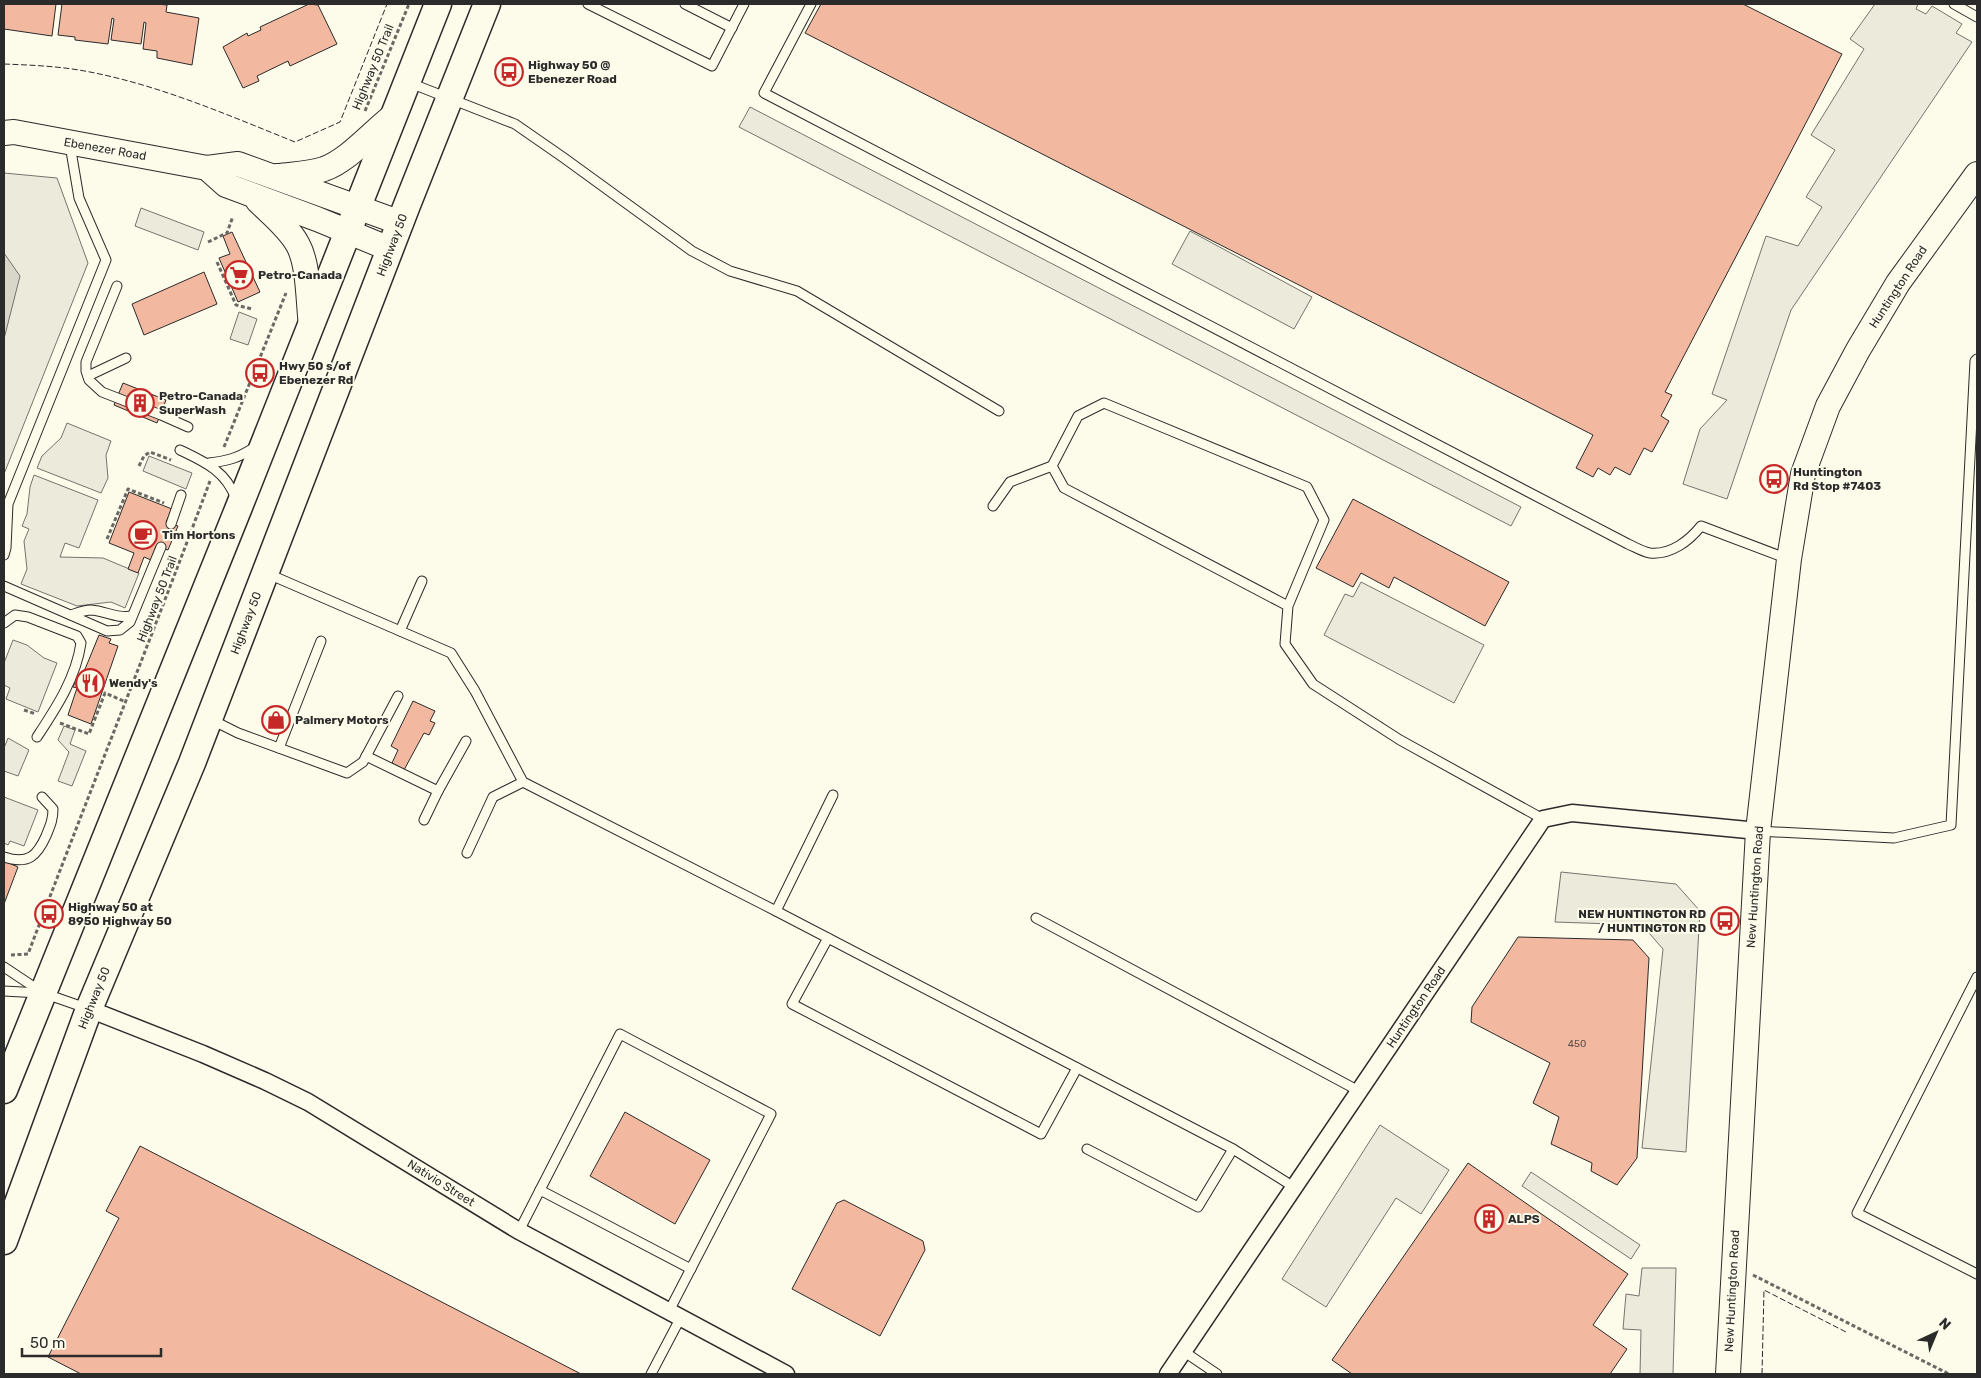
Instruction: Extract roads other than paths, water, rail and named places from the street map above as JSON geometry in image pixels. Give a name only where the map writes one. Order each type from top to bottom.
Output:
[{"type":"main road","points":[[4,1090],[239,507],[438,4]]},
{"type":"main road","name":"Highway 50","points":[[4,1241],[89,1009],[156,852],[209,719],[400,222],[487,4]]},
{"type":"street","points":[[273,177],[306,173],[331,166],[394,115]]},
{"type":"street","name":"Ebenezer Road","points":[[4,133],[14,132],[207,168],[238,164],[400,222]]},
{"type":"street","points":[[207,168],[226,185],[390,249]]},
{"type":"street","name":"Huntington Road","points":[[1828,406],[1858,350],[1898,283],[1977,174]]},
{"type":"street","points":[[254,196],[277,219],[299,248],[306,271],[311,326]]},
{"type":"street","name":"New Huntington Road","points":[[1728,1374],[1758,831],[1789,559],[1802,474],[1828,406]]},
{"type":"street","points":[[1543,819],[1572,813],[1758,831]]},
{"type":"street","name":"Huntington Road","points":[[1168,1374],[1543,819]]},
{"type":"street","name":"Nativio Street","points":[[89,1009],[203,1054],[308,1102],[519,1231],[786,1374]]},
{"type":"lane","points":[[588,4],[712,66],[744,4]]},
{"type":"lane","points":[[685,4],[732,28]]},
{"type":"lane","points":[[811,4],[764,93],[1628,544],[1650,553],[1666,552],[1689,541],[1701,526],[1789,559]]},
{"type":"lane","points":[[1954,4],[1977,17]]},
{"type":"lane","points":[[407,82],[515,124],[692,251],[730,271],[797,291],[999,411]]},
{"type":"lane","points":[[4,555],[8,504],[106,260],[79,198],[69,142]]},
{"type":"lane","points":[[117,286],[86,362],[88,376],[95,387],[102,392],[161,414],[188,428]]},
{"type":"lane","points":[[88,376],[126,358]]},
{"type":"lane","points":[[1758,831],[1894,838],[1951,826],[1975,361],[1977,359]]},
{"type":"lane","points":[[992,506],[1010,482],[1052,466],[1078,416],[1104,404],[1307,487],[1324,520],[1288,606],[1285,644],[1313,684],[1400,740],[1543,819]]},
{"type":"lane","points":[[214,465],[243,455],[267,436]]},
{"type":"lane","points":[[180,450],[214,465],[225,477],[239,507]]},
{"type":"lane","points":[[1052,466],[1064,488],[1288,606]]},
{"type":"lane","points":[[171,524],[181,495]]},
{"type":"lane","points":[[4,586],[107,631],[114,631],[126,627],[161,547]]},
{"type":"lane","points":[[265,573],[451,652],[475,691],[523,782],[776,911],[1234,1150],[1294,1187]]},
{"type":"lane","points":[[400,631],[422,580]]},
{"type":"lane","points":[[71,615],[93,610],[117,618],[132,616]]},
{"type":"lane","points":[[4,624],[15,615],[28,617],[76,636],[81,644],[80,653],[61,699],[37,737]]},
{"type":"lane","points":[[279,748],[321,641]]},
{"type":"lane","points":[[209,719],[346,773],[362,762],[398,696]]},
{"type":"lane","points":[[424,820],[466,741]]},
{"type":"lane","points":[[366,756],[438,791]]},
{"type":"lane","points":[[467,853],[493,798],[523,782]]},
{"type":"lane","points":[[776,911],[833,794]]},
{"type":"lane","points":[[4,857],[17,859],[31,858],[40,850],[53,820],[53,810],[42,797]]},
{"type":"lane","points":[[1036,918],[1359,1091]]},
{"type":"lane","points":[[828,938],[792,1004],[1041,1134],[1077,1068]]},
{"type":"lane","points":[[4,967],[43,993],[89,1009]]},
{"type":"lane","points":[[1977,977],[1857,1213],[1977,1274]]},
{"type":"lane","points":[[4,991],[43,993]]},
{"type":"lane","points":[[519,1231],[620,1034],[771,1114],[691,1269],[651,1374]]},
{"type":"lane","points":[[1087,1149],[1198,1207],[1234,1150]]},
{"type":"lane","points":[[540,1190],[691,1269]]},
{"type":"lane","points":[[1183,1351],[1217,1374]]},
{"type":"place","name":"Highway 50 @ Ebenezer Road","points":[[509,72]]},
{"type":"place","name":"Petro-Canada","points":[[239,275]]},
{"type":"place","name":"Hwy 50 s/of Ebenezer Rd","points":[[260,373]]},
{"type":"place","name":"Petro-Canada SuperWash","points":[[140,403]]},
{"type":"place","name":"Huntington Rd Stop #7403","points":[[1774,479]]},
{"type":"place","name":"Tim Hortons","points":[[143,535]]},
{"type":"place","name":"Wendy's","points":[[90,683]]},
{"type":"place","name":"Palmery Motors","points":[[276,720]]},
{"type":"place","name":"Highway 50 at 8950 Highway 50","points":[[49,914]]},
{"type":"place","name":"NEW HUNTINGTON RD / HUNTINGTON RD","points":[[1725,921]]},
{"type":"place","name":"ALPS","points":[[1489,1219]]}]
